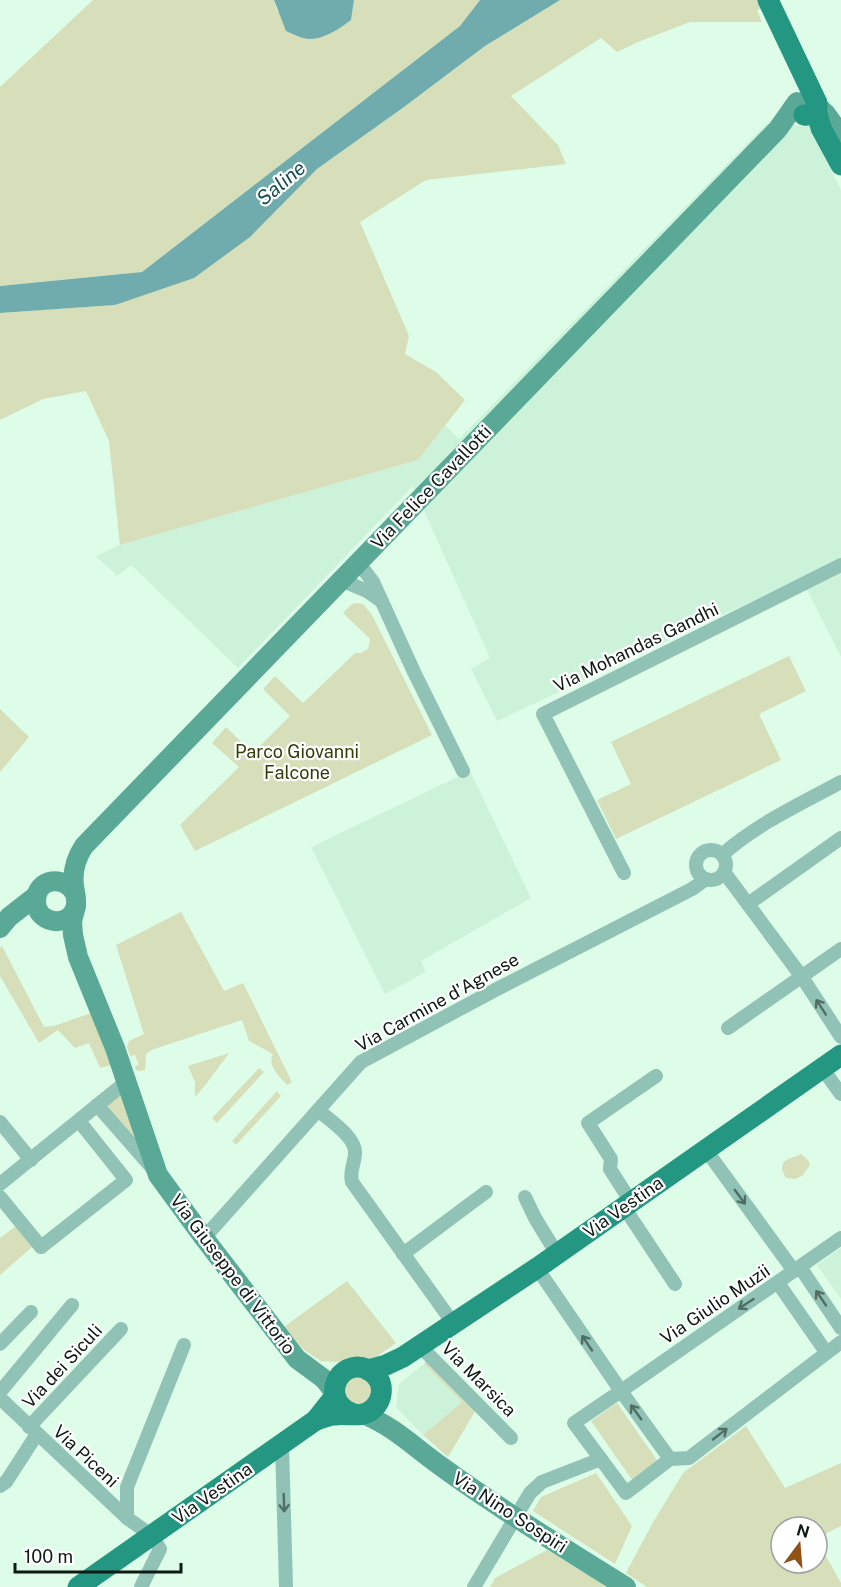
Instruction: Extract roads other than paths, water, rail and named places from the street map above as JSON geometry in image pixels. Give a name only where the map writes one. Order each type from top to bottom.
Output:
[{"type":"main road","points":[[772,10],[795,57],[809,110],[841,165]]},
{"type":"main road","points":[[809,110],[826,115],[841,135]]},
{"type":"main road","name":"Via Felice Cavallotti","points":[[76,900],[73,882],[75,864],[84,846],[778,129],[790,119],[809,110]]},
{"type":"main road","name":"Via Felice Cavallotti","points":[[0,930],[9,917],[42,889],[65,859],[84,846]]},
{"type":"main road","points":[[42,889],[56,881],[64,882],[71,887],[76,900],[74,911],[66,919],[49,920]]},
{"type":"main road","name":"Via Giuseppe di Vittorio","points":[[42,889],[37,908],[78,957]]},
{"type":"main road","name":"Via Giuseppe di Vittorio","points":[[76,900],[72,934],[78,957],[115,1048],[146,1154],[158,1175],[204,1238],[297,1359],[324,1379],[334,1394]]},
{"type":"main road","name":"Via Felice Cavallotti","points":[[0,930],[49,920]]},
{"type":"main road","name":"Via Vestina","points":[[376,1385],[412,1352],[537,1268],[841,1055]]},
{"type":"main road","points":[[355,1367],[376,1385],[376,1406],[370,1411],[358,1414],[341,1408],[334,1394],[338,1378],[343,1372],[355,1367]]},
{"type":"main road","name":"Via Giuseppe di Vittorio","points":[[311,1371],[343,1372]]},
{"type":"main road","name":"Via Nino Sospiri","points":[[376,1385],[387,1416],[397,1432]]},
{"type":"main road","name":"Via Vestina","points":[[78,1587],[316,1420],[334,1394]]},
{"type":"main road","name":"Via Vestina","points":[[316,1420],[334,1415],[358,1414]]},
{"type":"main road","name":"Via Nino Sospiri","points":[[358,1414],[381,1422],[397,1432],[441,1467],[626,1587]]},
{"type":"street","points":[[358,562],[373,582],[463,771]]},
{"type":"street","name":"Via Mohandas Gandhi","points":[[624,873],[543,714],[841,565]]},
{"type":"street","points":[[341,580],[367,591],[380,600]]},
{"type":"street","points":[[722,855],[738,841],[841,782]]},
{"type":"street","points":[[748,904],[841,837]]},
{"type":"street","points":[[706,850],[719,852],[726,863],[724,872],[718,878],[706,879],[697,871],[698,856],[706,850]]},
{"type":"street","points":[[724,872],[802,978],[841,1037]]},
{"type":"street","name":"Via Carmine d'Agnese","points":[[204,1238],[361,1062],[692,889],[706,879]]},
{"type":"street","points":[[728,1028],[841,949]]},
{"type":"street","points":[[822,1068],[841,1094]]},
{"type":"street","points":[[656,1076],[588,1123],[611,1159],[610,1168],[627,1204],[675,1284]]},
{"type":"street","points":[[0,1184],[126,1082]]},
{"type":"street","name":"Via Giuseppe di Vittorio","points":[[97,1105],[146,1154]]},
{"type":"street","points":[[318,1110],[351,1141],[355,1148],[351,1169],[352,1182],[453,1323]]},
{"type":"street","points":[[0,1197],[40,1247],[126,1180],[78,1121]]},
{"type":"street","points":[[0,1122],[31,1160]]},
{"type":"street","name":"Via Giulio Muzii","points":[[706,1150],[797,1269]]},
{"type":"street","points":[[403,1254],[486,1192]]},
{"type":"street","points":[[525,1197],[557,1254]]},
{"type":"street","name":"Via Giulio Muzii","points":[[601,1459],[574,1423],[841,1238]]},
{"type":"street","points":[[537,1268],[670,1459]]},
{"type":"street","points":[[797,1269],[841,1328]]},
{"type":"street","points":[[778,1283],[826,1353]]},
{"type":"street","points":[[0,1392],[72,1305]]},
{"type":"street","points":[[0,1344],[31,1312]]},
{"type":"street","name":"Via dei Siculi","points":[[0,1486],[6,1482],[33,1431],[121,1329]]},
{"type":"street","points":[[474,1587],[530,1493],[542,1482],[601,1459],[626,1493],[670,1459],[689,1458],[841,1342]]},
{"type":"street","points":[[127,1518],[127,1487],[184,1345]]},
{"type":"street","name":"Via Marsica","points":[[412,1352],[511,1438]]},
{"type":"street","name":"Via Piceni","points":[[0,1398],[127,1518],[151,1535]]},
{"type":"street","points":[[282,1445],[286,1587]]},
{"type":"street","points":[[141,1587],[160,1549],[151,1535]]},
{"type":"water","points":[[274,0],[354,0],[351,20],[337,30],[310,39],[286,31]]},
{"type":"water","name":"Saline","points":[[480,0],[560,0],[485,46],[317,169],[250,237],[194,278],[115,305],[0,313],[0,286],[142,272],[460,26]]},
{"type":"park label","name":"Parco Giovanni Falcone","points":[[297,762]]}]
